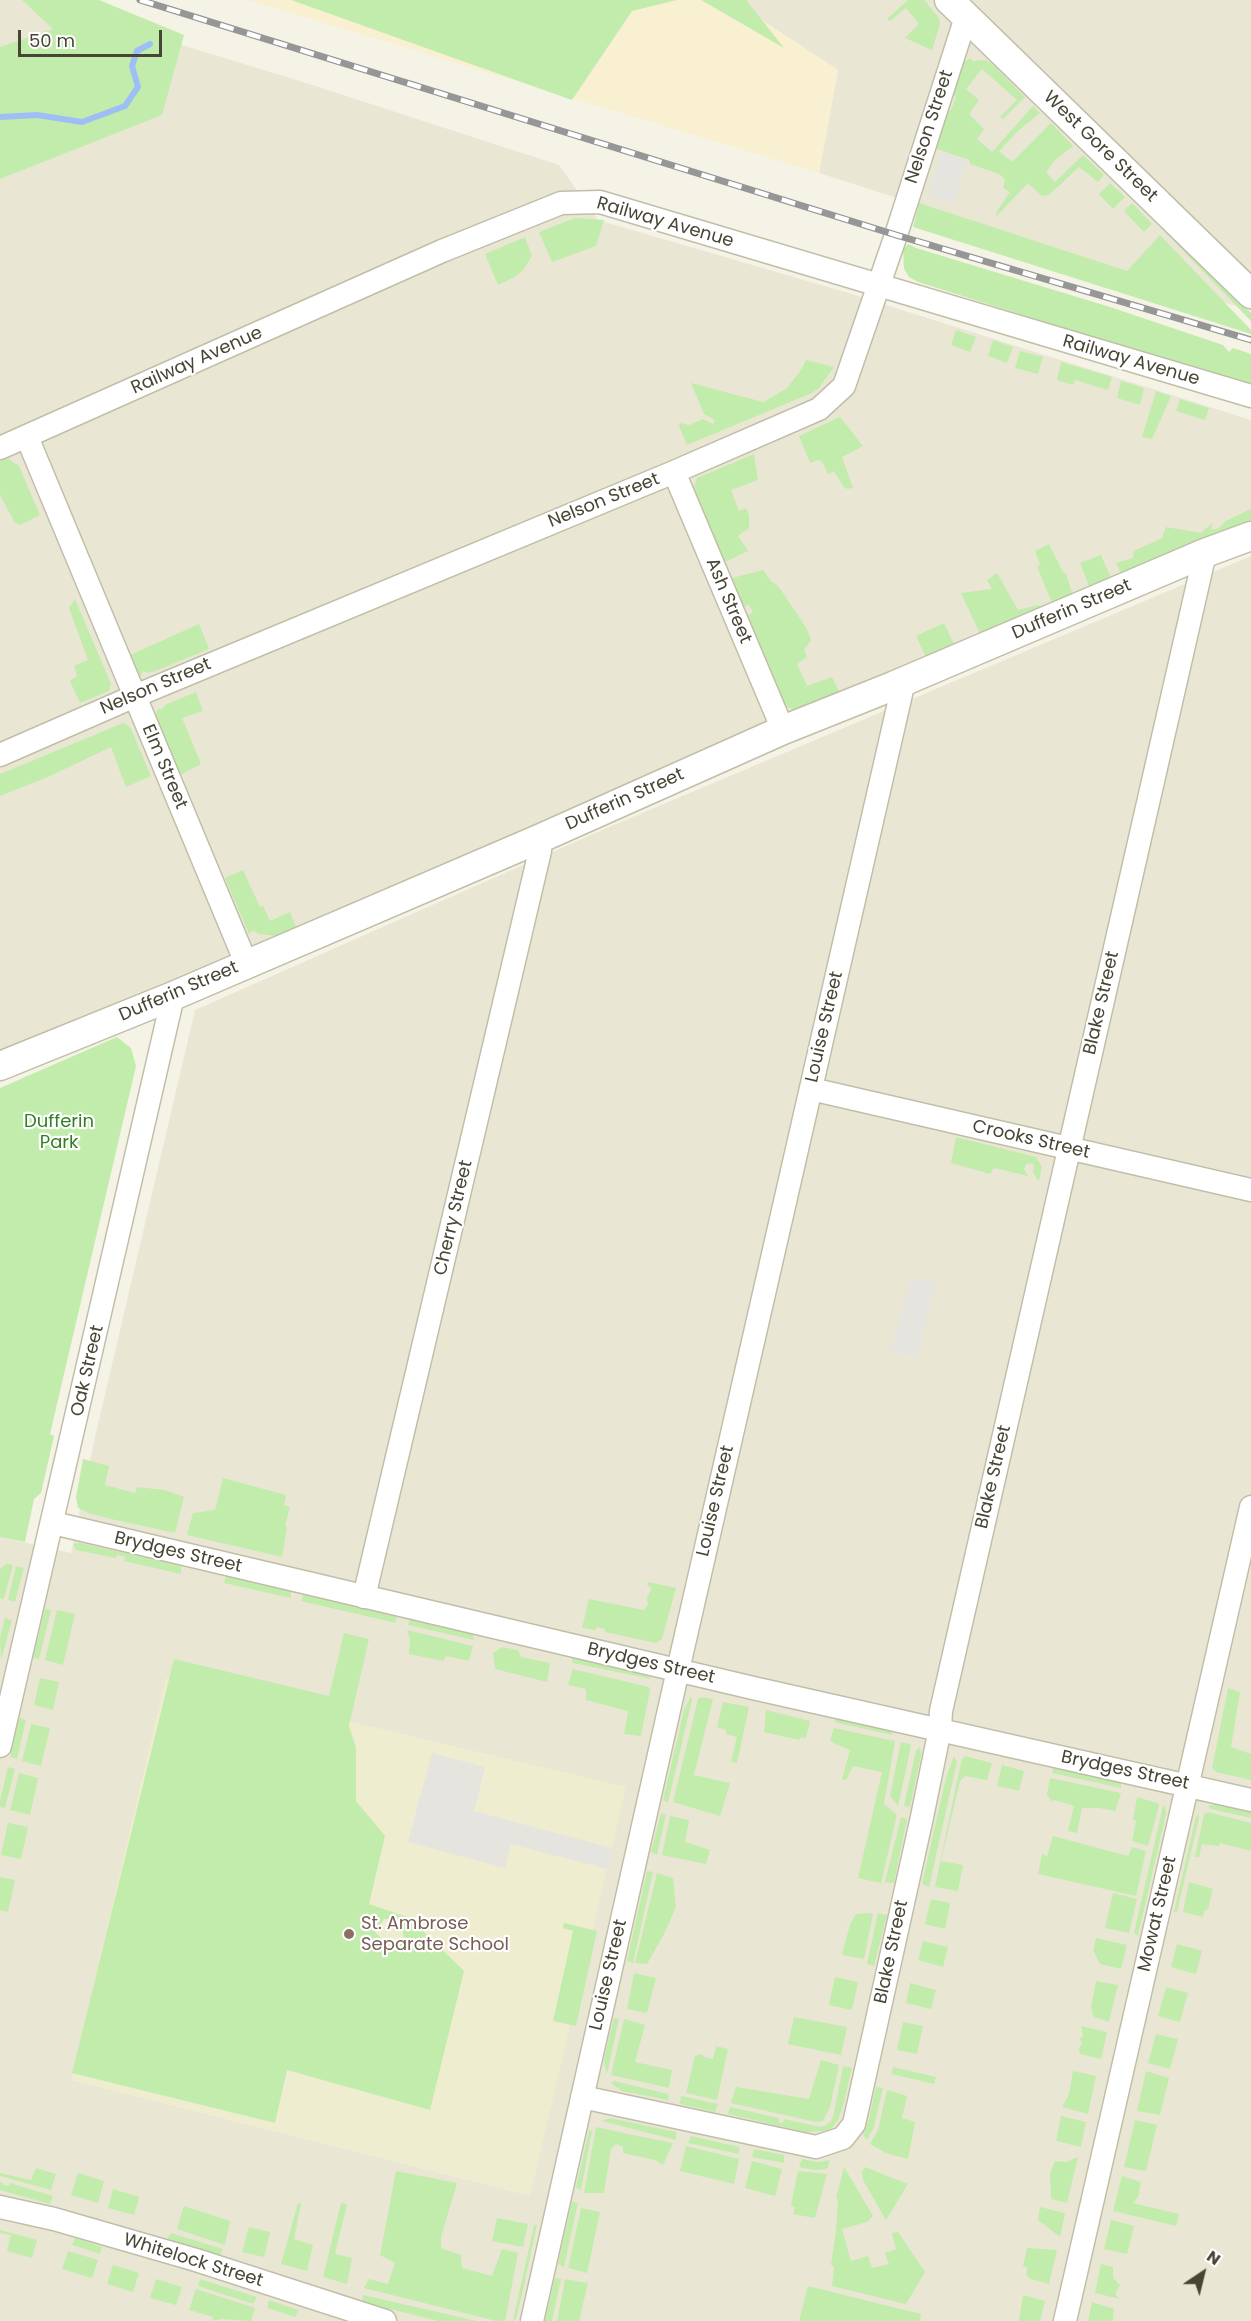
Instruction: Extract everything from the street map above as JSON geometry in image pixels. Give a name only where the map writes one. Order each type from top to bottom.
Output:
[{"type":"street","name":"Nelson Street","points":[[0,754],[819,409],[844,386],[896,235],[957,9]]},
{"type":"street","name":"West Gore Street","points":[[957,9],[1251,294]]},
{"type":"street","name":"Railway Avenue","points":[[0,448],[442,251],[561,203],[600,202],[1251,396]]},
{"type":"street","name":"Elm Street","points":[[27,437],[246,963]]},
{"type":"street","name":"Ash Street","points":[[674,472],[783,730]]},
{"type":"street","name":"Dufferin Street","points":[[0,1066],[173,996],[541,838],[783,730],[1123,589],[1205,552],[1251,536]]},
{"type":"street","name":"Blake Street","points":[[582,2097],[816,2146],[843,2138],[854,2124],[940,1729],[940,1711],[1205,552]]},
{"type":"street","name":"Louise Street","points":[[532,2321],[904,681]]},
{"type":"street","name":"Cherry Street","points":[[364,1597],[540,851],[541,838]]},
{"type":"street","name":"Oak Street","points":[[0,1746],[173,996]]},
{"type":"street","name":"Crooks Street","points":[[811,1089],[1251,1190]]},
{"type":"street","name":"Mowat Street","points":[[1065,2321],[1251,1507]]},
{"type":"street","name":"Brydges Street","points":[[53,1523],[678,1670],[1251,1800]]},
{"type":"street","name":"Whitelock Street","points":[[0,2206],[186,2257],[385,2321]]},
{"type":"shaded area","points":[[0,0],[34,0],[300,81],[559,165],[598,220],[845,292],[1251,420],[1251,523],[0,1053]]},
{"type":"shaded area","points":[[248,0],[731,0],[838,70],[819,173]]},
{"type":"shaded area","points":[[731,0],[1251,0],[1251,311],[819,173],[838,70]]},
{"type":"shaded area","points":[[941,153],[967,161],[954,203],[928,195]]},
{"type":"shaded area","points":[[1251,556],[1251,2321],[0,2321],[0,1537],[71,1553],[95,1437],[195,1010],[609,827]]},
{"type":"shaded area","points":[[911,1277],[936,1283],[916,1358],[891,1351]]},
{"type":"shaded area","name":"St. Ambrose Separate School","points":[[166,1678],[626,1787],[530,2196],[71,2080]]},
{"type":"shaded area","points":[[432,1753],[485,1767],[474,1811],[612,1848],[607,1869],[511,1844],[505,1868],[408,1842]]},
{"type":"green space","points":[[22,0],[99,0],[184,35],[162,115],[0,179],[0,47],[53,29]]},
{"type":"green space","points":[[291,0],[677,0],[632,11],[572,100]]},
{"type":"green space","points":[[701,0],[746,0],[784,48]]},
{"type":"green space","points":[[908,0],[924,0],[939,18],[940,24],[932,50],[905,38],[919,24],[906,8],[890,21],[887,19]]},
{"type":"green space","points":[[971,58],[972,61],[985,60],[992,64],[1025,97],[1003,119],[1000,117],[1017,100],[982,69],[966,89],[979,100],[969,114],[984,129],[977,139],[992,152],[1033,106],[1040,113],[999,151],[1012,162],[1051,123],[1073,146],[1054,161],[1046,172],[1055,182],[1083,155],[1104,175],[1098,182],[1079,167],[1049,195],[1042,196],[1028,183],[996,217],[997,211],[1010,192],[1003,188],[1005,179],[999,174],[970,164],[969,160],[934,148],[946,110],[951,110],[956,97],[950,94],[958,74],[964,62]]},
{"type":"green space","points":[[1110,183],[1125,197],[1113,209],[1099,194]]},
{"type":"green space","points":[[919,203],[1127,271],[1160,235],[1251,330],[1251,334],[913,227]]},
{"type":"green space","points":[[1132,203],[1152,224],[1144,232],[1124,211]]},
{"type":"green space","points":[[575,218],[604,220],[596,246],[552,262],[539,232]]},
{"type":"green space","points":[[1162,226],[1251,313],[1251,321],[1160,227]]},
{"type":"green space","points":[[525,237],[532,256],[524,269],[515,277],[498,285],[485,254]]},
{"type":"green space","points":[[908,244],[1223,345],[1229,352],[1233,348],[1251,354],[1251,387],[918,282],[909,277],[904,269],[903,249]]},
{"type":"green space","points":[[956,330],[976,337],[970,352],[951,345]]},
{"type":"green space","points":[[993,340],[1013,347],[1007,363],[988,356]]},
{"type":"green space","points":[[1020,351],[1043,357],[1038,374],[1015,368]]},
{"type":"green space","points":[[806,360],[834,367],[819,388],[812,393],[687,445],[679,426],[680,423],[689,425],[703,419],[713,424],[715,420],[704,414],[691,383],[763,402],[786,389]]},
{"type":"green space","points":[[1061,362],[1112,377],[1108,390],[1075,380],[1073,385],[1057,380]]},
{"type":"green space","points":[[1121,381],[1144,388],[1140,405],[1117,398]]},
{"type":"green space","points":[[1156,391],[1171,396],[1152,439],[1142,437]]},
{"type":"green space","points":[[1180,399],[1209,408],[1205,420],[1176,411]]},
{"type":"green space","points":[[840,417],[863,446],[842,457],[853,488],[847,489],[834,471],[828,474],[822,462],[818,460],[810,463],[799,436]]},
{"type":"green space","points":[[754,454],[758,480],[731,490],[739,511],[746,508],[749,515],[749,528],[738,536],[748,551],[725,562],[695,495],[694,487],[697,478]]},
{"type":"green space","points":[[9,459],[19,466],[40,515],[20,525],[15,523],[0,495],[0,461]]},
{"type":"green space","points":[[1251,509],[1251,520],[1122,576],[1116,563],[1133,558],[1134,551],[1162,538],[1166,527],[1201,533],[1212,523],[1211,530],[1219,528],[1226,521]]},
{"type":"green space","points":[[1049,544],[1066,574],[1073,596],[1053,605],[1037,567],[1040,565],[1035,551]]},
{"type":"green space","points":[[1101,555],[1112,580],[1090,589],[1080,563]]},
{"type":"green space","points":[[763,570],[779,587],[807,629],[811,640],[804,650],[807,657],[797,664],[807,686],[832,677],[841,695],[797,711],[787,707],[777,690],[747,616],[753,612],[749,605],[743,607],[732,578]]},
{"type":"green space","points":[[997,573],[1018,610],[1038,605],[1044,608],[981,636],[961,593],[992,589],[987,580]]},
{"type":"green space","points":[[75,599],[111,684],[109,691],[80,703],[70,681],[77,676],[74,666],[88,660],[69,608]]},
{"type":"green space","points":[[944,623],[955,646],[927,659],[916,636]]},
{"type":"green space","points":[[199,624],[209,649],[158,670],[148,673],[143,671],[141,676],[136,670],[130,655]]},
{"type":"green space","points":[[196,692],[203,711],[182,718],[201,764],[180,775],[156,715],[158,709]]},
{"type":"green space","points":[[123,723],[131,729],[151,776],[126,787],[111,747],[48,777],[0,796],[0,774]]},
{"type":"green space","points":[[243,870],[260,907],[263,906],[270,921],[290,912],[296,927],[276,936],[259,934],[253,930],[249,934],[225,878]]},
{"type":"green space","name":"Dufferin Park","points":[[117,1037],[131,1048],[136,1066],[50,1434],[54,1436],[41,1493],[34,1499],[25,1542],[0,1537],[0,1088]]},
{"type":"green space","points":[[956,1137],[1036,1157],[1042,1167],[1039,1181],[1033,1173],[1034,1165],[1031,1163],[1026,1164],[1024,1169],[1028,1176],[994,1168],[990,1174],[951,1163]]},
{"type":"green space","points":[[83,1459],[109,1466],[105,1485],[135,1493],[137,1487],[165,1490],[184,1497],[175,1533],[111,1519],[78,1508],[76,1497]]},
{"type":"green space","points":[[223,1478],[286,1495],[284,1505],[290,1507],[285,1526],[287,1528],[282,1557],[187,1535],[193,1513],[215,1510]]},
{"type":"green space","points":[[80,1543],[181,1566],[181,1574],[124,1561],[125,1557],[117,1555],[116,1558],[76,1550],[73,1544]]},
{"type":"green space","points":[[6,1564],[13,1565],[4,1599],[0,1598],[0,1569]]},
{"type":"green space","points":[[16,1566],[24,1568],[15,1602],[8,1600]]},
{"type":"green space","points":[[226,1576],[291,1589],[291,1598],[224,1583]]},
{"type":"green space","points":[[648,1582],[676,1588],[662,1639],[656,1643],[605,1632],[605,1629],[597,1627],[596,1630],[582,1628],[589,1599],[644,1610],[648,1605],[647,1598],[652,1588],[647,1585]]},
{"type":"green space","points":[[304,1593],[396,1615],[396,1623],[301,1601]]},
{"type":"green space","points":[[45,1609],[51,1610],[39,1659],[33,1658]]},
{"type":"green space","points":[[57,1610],[75,1614],[63,1665],[45,1660]]},
{"type":"green space","points":[[411,1617],[473,1633],[474,1640],[408,1625]]},
{"type":"green space","points":[[5,1618],[12,1620],[1,1660],[0,1638]]},
{"type":"green space","points":[[407,1630],[473,1646],[469,1661],[446,1656],[443,1661],[409,1654],[410,1640]]},
{"type":"green space","points":[[344,1633],[369,1639],[349,1726],[356,1748],[356,1801],[385,1836],[369,1904],[410,1918],[384,1919],[375,1932],[388,1946],[404,1940],[402,1922],[417,1925],[464,1971],[430,2110],[287,2070],[275,2123],[72,2073],[174,1659],[329,1696]]},
{"type":"green space","points":[[502,1647],[518,1650],[521,1657],[550,1663],[547,1682],[495,1669],[493,1653]]},
{"type":"green space","points":[[571,1656],[644,1673],[651,1679],[573,1663]]},
{"type":"green space","points":[[573,1669],[649,1687],[641,1736],[624,1734],[628,1711],[586,1700],[586,1689],[568,1685]]},
{"type":"green space","points":[[40,1678],[59,1682],[53,1710],[34,1705]]},
{"type":"green space","points":[[1228,1688],[1240,1692],[1231,1747],[1251,1754],[1251,1780],[1216,1772],[1212,1768]]},
{"type":"green space","points":[[691,1696],[692,1700],[668,1803],[663,1800],[684,1710]]},
{"type":"green space","points":[[701,1697],[713,1699],[694,1775],[730,1783],[720,1816],[673,1802],[698,1699]]},
{"type":"green space","points":[[723,1702],[749,1707],[737,1763],[731,1762],[737,1737],[726,1734],[726,1730],[717,1727]]},
{"type":"green space","points":[[766,1710],[810,1721],[806,1738],[801,1737],[799,1740],[764,1732]]},
{"type":"green space","points":[[837,1716],[893,1728],[892,1735],[834,1722]]},
{"type":"green space","points":[[19,1718],[26,1720],[17,1759],[10,1757]]},
{"type":"green space","points":[[31,1724],[50,1728],[41,1766],[22,1761]]},
{"type":"green space","points":[[834,1728],[895,1741],[884,1804],[897,1815],[881,1883],[858,1878],[882,1772],[853,1766],[846,1780],[842,1779],[850,1750],[830,1740]]},
{"type":"green space","points":[[901,1742],[911,1746],[898,1806],[890,1796]]},
{"type":"green space","points":[[920,1747],[921,1755],[910,1807],[904,1806],[916,1750]]},
{"type":"green space","points":[[954,1756],[957,1762],[929,1887],[922,1884],[946,1778]]},
{"type":"green space","points":[[965,1756],[992,1763],[987,1780],[965,1776],[960,1781],[941,1861],[963,1865],[958,1891],[935,1887],[962,1759]]},
{"type":"green space","points":[[1002,1765],[1024,1771],[1019,1791],[997,1786]]},
{"type":"green space","points":[[1054,1766],[1121,1781],[1121,1788],[1052,1773]]},
{"type":"green space","points":[[8,1767],[15,1769],[5,1808],[0,1807],[0,1801]]},
{"type":"green space","points":[[19,1773],[38,1778],[30,1815],[10,1810]]},
{"type":"green space","points":[[1050,1778],[1121,1793],[1115,1811],[1082,1808],[1077,1833],[1068,1831],[1074,1806],[1055,1800],[1051,1801],[1047,1794]]},
{"type":"green space","points":[[1137,1797],[1157,1803],[1159,1806],[1148,1846],[1132,1841]]},
{"type":"green space","points":[[1215,1804],[1251,1811],[1251,1818],[1211,1809],[1208,1806]]},
{"type":"green space","points":[[1163,1806],[1165,1806],[1166,1814],[1138,1936],[1134,1933]]},
{"type":"green space","points":[[1208,1812],[1251,1823],[1251,1851],[1220,1843],[1219,1846],[1202,1844],[1199,1857],[1195,1857],[1204,1814]]},
{"type":"green space","points":[[661,1813],[666,1814],[657,1855],[651,1852]]},
{"type":"green space","points":[[1198,1814],[1199,1818],[1177,1912],[1174,1912],[1196,1816]]},
{"type":"green space","points":[[670,1816],[689,1820],[685,1842],[710,1850],[706,1864],[662,1855]]},
{"type":"green space","points":[[901,1817],[907,1819],[894,1883],[885,1882]]},
{"type":"green space","points":[[8,1823],[28,1827],[21,1859],[1,1855]]},
{"type":"green space","points":[[1053,1836],[1128,1856],[1132,1847],[1146,1851],[1136,1896],[1038,1874],[1042,1854],[1047,1856]]},
{"type":"green space","points":[[647,1871],[653,1872],[633,1963],[627,1961]]},
{"type":"green space","points":[[657,1873],[673,1878],[676,1907],[647,1964],[635,1963]]},
{"type":"green space","points":[[0,1877],[15,1880],[8,1912],[0,1910]]},
{"type":"green space","points":[[1189,1882],[1213,1889],[1208,1909],[1204,1911],[1203,1917],[1183,1912]]},
{"type":"green space","points":[[1113,1893],[1137,1899],[1129,1933],[1105,1928]]},
{"type":"green space","points":[[931,1899],[950,1903],[945,1929],[925,1924]]},
{"type":"green space","points":[[878,1913],[887,1915],[874,1966],[867,1964]]},
{"type":"green space","points":[[856,1914],[873,1914],[864,1959],[842,1955],[850,1924]]},
{"type":"green space","points":[[564,1923],[597,1931],[576,2026],[553,2021],[573,1931],[563,1928]]},
{"type":"green space","points":[[1096,1938],[1127,1945],[1121,1969],[1100,1964],[1093,1950]]},
{"type":"green space","points":[[923,1941],[948,1947],[943,1967],[918,1960]]},
{"type":"green space","points":[[1177,1944],[1202,1951],[1196,1974],[1171,1967]]},
{"type":"green space","points":[[634,1973],[656,1978],[647,2013],[627,2009]]},
{"type":"green space","points":[[835,1977],[858,1982],[852,2010],[829,2005]]},
{"type":"green space","points":[[1096,1981],[1118,1985],[1109,2022],[1094,2017],[1091,2008]]},
{"type":"green space","points":[[910,1983],[936,1990],[931,2009],[906,2003]]},
{"type":"green space","points":[[1166,1987],[1188,1993],[1180,2022],[1158,2016]]},
{"type":"green space","points":[[794,2017],[847,2027],[841,2055],[788,2044]]},
{"type":"green space","points":[[614,2018],[619,2019],[607,2074],[604,2064],[605,2055]]},
{"type":"green space","points":[[624,2019],[645,2025],[635,2062],[672,2070],[669,2088],[611,2075]]},
{"type":"green space","points":[[903,2022],[923,2026],[917,2054],[897,2050]]},
{"type":"green space","points":[[1081,2026],[1107,2032],[1101,2059],[1080,2054],[1079,2049],[1082,2043],[1080,2039],[1083,2035]]},
{"type":"green space","points":[[1156,2034],[1178,2039],[1170,2069],[1148,2063]]},
{"type":"green space","points":[[716,2046],[728,2049],[717,2100],[686,2093],[695,2056],[700,2054],[713,2059]]},
{"type":"green space","points":[[821,2060],[839,2065],[830,2107],[823,2121],[816,2122],[731,2103],[736,2087],[809,2099]]},
{"type":"green space","points":[[843,2066],[852,2068],[843,2106],[832,2128],[806,2132],[728,2114],[730,2107],[779,2118],[779,2123],[783,2123],[784,2119],[820,2127],[826,2125],[831,2121],[834,2113]]},
{"type":"green space","points":[[893,2067],[936,2077],[934,2084],[892,2074]]},
{"type":"green space","points":[[1073,2071],[1096,2076],[1088,2114],[1062,2107],[1069,2094]]},
{"type":"green space","points":[[1146,2071],[1169,2078],[1160,2115],[1137,2111]]},
{"type":"green space","points":[[614,2081],[669,2094],[668,2100],[622,2091],[611,2083]]},
{"type":"green space","points":[[876,2087],[883,2088],[874,2127],[867,2140],[863,2134]]},
{"type":"green space","points":[[887,2090],[907,2096],[902,2118],[915,2122],[908,2159],[886,2153],[870,2144],[878,2130]]},
{"type":"green space","points":[[681,2096],[718,2104],[715,2112],[680,2104]]},
{"type":"green space","points":[[1061,2116],[1086,2122],[1081,2147],[1056,2141]]},
{"type":"green space","points":[[610,2118],[676,2132],[676,2140],[602,2121]]},
{"type":"green space","points":[[1135,2120],[1157,2125],[1146,2171],[1124,2167]]},
{"type":"green space","points":[[596,2127],[673,2143],[663,2165],[655,2160],[623,2153],[623,2147],[616,2144],[611,2149],[604,2193],[584,2193]]},
{"type":"green space","points":[[589,2130],[592,2131],[581,2190],[576,2188]]},
{"type":"green space","points":[[691,2136],[739,2147],[739,2154],[688,2143]]},
{"type":"green space","points":[[686,2146],[739,2159],[734,2184],[680,2171]]},
{"type":"green space","points":[[754,2149],[784,2155],[784,2163],[752,2157]]},
{"type":"green space","points":[[1078,2157],[1067,2203],[1051,2199],[1050,2174],[1055,2161],[1066,2162]]},
{"type":"green space","points":[[802,2159],[818,2162],[830,2160],[827,2169],[815,2170],[799,2167]]},
{"type":"green space","points":[[752,2161],[782,2169],[775,2196],[745,2188]]},
{"type":"green space","points":[[844,2167],[873,2216],[867,2222],[842,2229],[851,2261],[868,2256],[872,2268],[889,2264],[885,2253],[896,2249],[892,2233],[898,2232],[925,2272],[906,2304],[832,2286],[834,2267],[831,2265],[838,2200],[836,2198]]},
{"type":"green space","points":[[865,2167],[908,2184],[886,2220],[863,2180],[862,2172]]},
{"type":"green space","points":[[36,2168],[56,2174],[51,2190],[0,2176],[0,2173],[31,2180]]},
{"type":"green space","points":[[396,2171],[457,2183],[441,2237],[441,2248],[461,2255],[462,2268],[492,2276],[502,2249],[518,2253],[505,2321],[496,2321],[364,2288],[369,2279],[388,2284],[395,2263],[380,2255]]},
{"type":"green space","points":[[798,2171],[827,2174],[815,2218],[793,2214],[795,2208],[791,2205]]},
{"type":"green space","points":[[78,2173],[104,2181],[98,2203],[71,2195]]},
{"type":"green space","points":[[1122,2176],[1141,2182],[1138,2197],[1133,2203],[1179,2214],[1176,2226],[1113,2211]]},
{"type":"green space","points":[[0,2182],[3,2185],[9,2186],[10,2183],[53,2196],[50,2204],[0,2190]]},
{"type":"green space","points":[[113,2189],[139,2197],[134,2215],[108,2208]]},
{"type":"green space","points":[[572,2202],[578,2203],[564,2267],[558,2264]]},
{"type":"green space","points":[[298,2203],[301,2204],[294,2239],[313,2245],[307,2271],[281,2264]]},
{"type":"green space","points":[[341,2203],[347,2204],[335,2254],[352,2258],[347,2284],[323,2277]]},
{"type":"green space","points":[[184,2206],[230,2221],[225,2245],[177,2229]]},
{"type":"green space","points":[[1040,2207],[1065,2213],[1060,2237],[1038,2220]]},
{"type":"green space","points":[[581,2208],[600,2212],[587,2273],[568,2268]]},
{"type":"green space","points":[[497,2218],[528,2224],[523,2247],[492,2241]]},
{"type":"green space","points":[[1111,2220],[1134,2226],[1127,2254],[1104,2249]]},
{"type":"green space","points":[[534,2225],[537,2225],[523,2290],[516,2319],[513,2321]]},
{"type":"green space","points":[[249,2227],[270,2232],[264,2257],[242,2252]]},
{"type":"green space","points":[[0,2230],[37,2240],[32,2258],[7,2251],[11,2235],[0,2233]]},
{"type":"green space","points":[[171,2233],[223,2249],[219,2258],[166,2241]]},
{"type":"green space","points":[[75,2238],[102,2247],[100,2254],[72,2245]]},
{"type":"green space","points":[[1027,2248],[1057,2250],[1049,2284],[1027,2276],[1027,2268],[1023,2266]]},
{"type":"green space","points":[[68,2251],[98,2260],[92,2278],[62,2269]]},
{"type":"green space","points":[[1101,2264],[1113,2267],[1113,2278],[1120,2285],[1115,2294],[1120,2299],[1095,2293]]},
{"type":"green space","points":[[113,2265],[139,2273],[133,2292],[107,2284]]},
{"type":"green space","points":[[555,2278],[561,2279],[552,2321],[545,2321]]},
{"type":"green space","points":[[156,2279],[182,2287],[176,2305],[150,2298]]},
{"type":"green space","points":[[200,2279],[257,2297],[253,2304],[198,2286]]},
{"type":"green space","points":[[565,2279],[588,2283],[579,2321],[557,2321]]},
{"type":"green space","points":[[808,2286],[921,2314],[920,2321],[799,2321]]},
{"type":"green space","points":[[196,2289],[255,2308],[251,2321],[221,2319],[212,2321],[213,2317],[189,2310]]},
{"type":"green space","points":[[363,2295],[477,2321],[438,2321],[362,2302]]},
{"type":"green space","points":[[1023,2295],[1045,2301],[1040,2321],[1019,2321]]},
{"type":"green space","points":[[269,2300],[299,2310],[295,2317],[267,2308]]},
{"type":"green space","points":[[1092,2302],[1114,2309],[1113,2321],[1088,2321]]},
{"type":"waterway","points":[[0,117],[37,115],[82,122],[125,106],[138,87],[132,66],[137,51],[150,44]]},
{"type":"railway","points":[[140,0],[896,235],[1251,340]]},
{"type":"place","name":"St. Ambrose Separate School","points":[[349,1934]]}]
